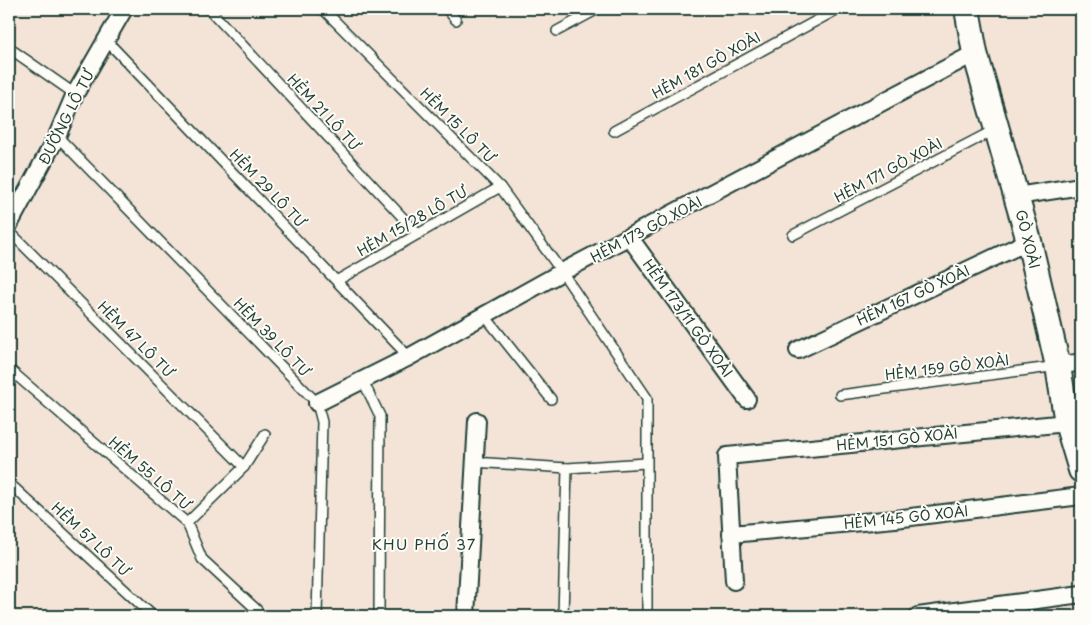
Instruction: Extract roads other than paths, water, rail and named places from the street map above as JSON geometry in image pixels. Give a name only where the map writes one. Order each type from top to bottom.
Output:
[{"type":"street","name":"ĐƯỜNG LÔ TƯ","points":[[9,225],[57,136],[75,94],[124,9]]},
{"type":"street","name":"GÒ XOÀI","points":[[967,9],[975,53],[1029,241],[1058,366],[1067,423],[1081,470]]},
{"type":"street","name":"HẺM 173 GÒ XOÀI","points":[[316,403],[409,357],[562,272],[630,238],[975,53]]},
{"type":"street","points":[[1017,196],[1081,186]]},
{"type":"street","name":"HẺM 173/11 GÒ XOÀI","points":[[630,238],[747,398]]},
{"type":"street","name":"HẺM 167 GÒ XOÀI","points":[[798,350],[1029,241]]},
{"type":"street","points":[[1058,366],[1081,362]]},
{"type":"street","points":[[466,616],[473,462],[477,421]]},
{"type":"street","name":"HẺM 151 GÒ XOÀI","points":[[731,534],[727,456],[1067,423]]},
{"type":"street","name":"HẺM 145 GÒ XOÀI","points":[[731,534],[895,519],[1081,496]]},
{"type":"street","points":[[731,534],[734,581]]},
{"type":"street","points":[[918,616],[1081,594]]},
{"type":"lane","name":"HẺM 21 LÔ TƯ","points":[[209,9],[418,234]]},
{"type":"lane","name":"HẺM 15 LÔ TƯ","points":[[322,9],[500,187],[562,272],[647,398],[647,616]]},
{"type":"lane","points":[[447,9],[456,20]]},
{"type":"lane","points":[[557,31],[598,9]]},
{"type":"lane","name":"HẺM 181 GÒ XOÀI","points":[[614,131],[838,9]]},
{"type":"lane","name":"HẺM 29 LÔ TƯ","points":[[106,40],[338,280],[409,357]]},
{"type":"lane","points":[[9,48],[75,94]]},
{"type":"lane","name":"HẺM 171 GÒ XOÀI","points":[[793,235],[996,129]]},
{"type":"lane","name":"HẺM 39 LÔ TƯ","points":[[57,136],[316,403]]},
{"type":"lane","name":"HẺM 15/28 LÔ TƯ","points":[[338,280],[500,187]]},
{"type":"lane","name":"HẺM 47 LÔ TƯ","points":[[9,231],[244,467]]},
{"type":"lane","points":[[485,316],[551,399]]},
{"type":"lane","name":"HẺM 159 GÒ XOÀI","points":[[840,394],[1058,366]]},
{"type":"lane","name":"HẺM 55 LÔ TƯ","points":[[9,370],[187,523],[202,559],[257,610]]},
{"type":"lane","points":[[363,381],[380,416],[379,616]]},
{"type":"lane","points":[[316,403],[322,422],[317,616]]},
{"type":"lane","points":[[187,523],[244,467],[265,434]]},
{"type":"lane","points":[[473,462],[567,468],[646,463]]},
{"type":"lane","points":[[563,616],[567,468]]},
{"type":"lane","name":"HẺM 57 LÔ TƯ","points":[[9,483],[153,616]]},
{"type":"district","name":"KHU PHỐ 37","points":[[424,543]]}]
